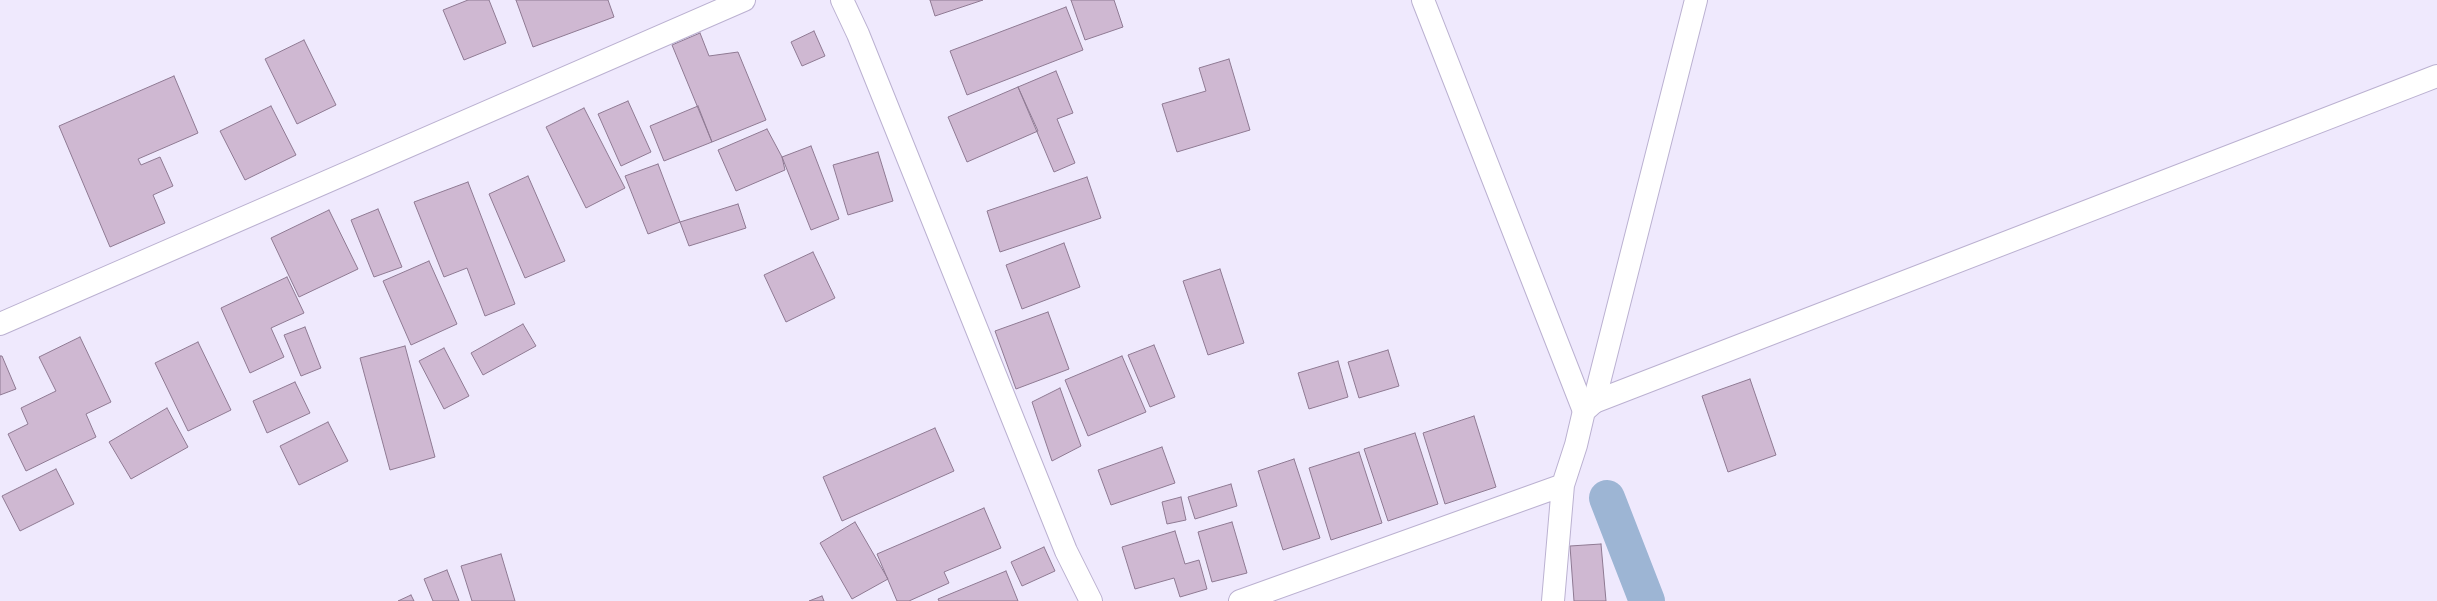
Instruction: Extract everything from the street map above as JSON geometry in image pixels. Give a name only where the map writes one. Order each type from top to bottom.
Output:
[{"type":"street","points":[[0,324],[744,0]]},
{"type":"street","points":[[842,0],[858,34],[1066,551],[1091,601]]},
{"type":"street","points":[[1423,0],[1589,407]]},
{"type":"street","points":[[1554,601],[1563,485],[1589,407],[1696,0]]},
{"type":"street","points":[[1589,407],[2437,76]]},
{"type":"street","points":[[1240,601],[1563,485]]},
{"type":"building","points":[[468,0],[489,0],[506,43],[464,60],[443,10]]},
{"type":"building","points":[[516,0],[608,0],[614,17],[533,47]]},
{"type":"building","points":[[930,0],[983,0],[935,16]]},
{"type":"building","points":[[1071,0],[1114,0],[1123,27],[1085,40]]},
{"type":"building","points":[[1066,7],[1083,50],[967,95],[950,51]]},
{"type":"building","points":[[814,31],[825,56],[802,66],[791,42]]},
{"type":"building","points":[[700,33],[709,56],[738,52],[766,120],[712,142],[672,45]]},
{"type":"building","points":[[304,40],[336,105],[297,124],[265,59]]},
{"type":"building","points":[[1229,59],[1250,130],[1177,152],[1162,104],[1206,91],[1199,68]]},
{"type":"building","points":[[1056,71],[1073,113],[1057,119],[1075,163],[1054,172],[1018,87]]},
{"type":"building","points":[[174,76],[198,133],[138,159],[141,165],[160,157],[173,186],[153,195],[165,223],[110,247],[59,126]]},
{"type":"building","points":[[1018,87],[1038,131],[967,162],[948,117]]},
{"type":"building","points":[[628,101],[651,152],[621,166],[598,114]]},
{"type":"building","points":[[271,106],[296,155],[245,180],[220,131]]},
{"type":"building","points":[[698,106],[712,142],[664,161],[650,126]]},
{"type":"building","points":[[584,108],[625,188],[586,208],[546,127]]},
{"type":"building","points":[[767,129],[782,157],[785,170],[736,191],[718,150]]},
{"type":"building","points":[[811,146],[839,219],[811,230],[782,157]]},
{"type":"building","points":[[878,152],[893,201],[848,215],[833,165]]},
{"type":"building","points":[[658,164],[680,222],[648,234],[625,176]]},
{"type":"building","points":[[528,176],[565,261],[525,278],[489,194]]},
{"type":"building","points":[[1087,177],[1101,218],[1000,252],[987,211]]},
{"type":"building","points":[[468,182],[515,304],[485,316],[467,268],[444,277],[414,202]]},
{"type":"building","points":[[738,204],[746,228],[689,246],[680,222]]},
{"type":"building","points":[[378,209],[402,267],[374,277],[351,220]]},
{"type":"building","points":[[329,210],[358,269],[299,297],[271,238]]},
{"type":"building","points":[[1064,243],[1080,287],[1022,309],[1006,265]]},
{"type":"building","points":[[813,252],[835,298],[786,322],[764,275]]},
{"type":"building","points":[[429,261],[457,324],[411,345],[383,281]]},
{"type":"building","points":[[1220,269],[1244,343],[1208,355],[1183,281]]},
{"type":"building","points":[[287,277],[304,313],[271,328],[284,357],[250,373],[221,308]]},
{"type":"building","points":[[1048,312],[1069,369],[1016,389],[995,331]]},
{"type":"building","points":[[523,324],[536,346],[483,375],[471,353]]},
{"type":"building","points":[[305,327],[321,368],[301,376],[284,335]]},
{"type":"building","points":[[80,337],[111,402],[86,414],[96,437],[26,471],[8,434],[28,424],[21,408],[56,391],[39,357]]},
{"type":"building","points":[[198,342],[231,410],[188,431],[155,363]]},
{"type":"building","points":[[1154,345],[1175,397],[1150,407],[1128,355]]},
{"type":"building","points":[[405,346],[435,457],[390,470],[360,358]]},
{"type":"building","points":[[444,348],[469,396],[444,409],[419,361]]},
{"type":"building","points":[[1388,350],[1399,386],[1359,398],[1348,362]]},
{"type":"building","points":[[0,356],[2,356],[16,389],[0,395]]},
{"type":"building","points":[[1122,356],[1146,412],[1088,436],[1065,380]]},
{"type":"building","points":[[1338,361],[1348,397],[1309,409],[1298,373]]},
{"type":"building","points":[[1750,379],[1776,455],[1728,472],[1702,396]]},
{"type":"building","points":[[295,382],[310,413],[267,433],[253,401]]},
{"type":"building","points":[[1060,388],[1081,446],[1052,461],[1032,402]]},
{"type":"building","points":[[167,408],[188,447],[131,479],[109,442]]},
{"type":"building","points":[[1474,416],[1496,487],[1445,504],[1423,433]]},
{"type":"building","points":[[328,422],[348,461],[299,485],[280,446]]},
{"type":"building","points":[[935,428],[954,471],[842,521],[823,477]]},
{"type":"building","points":[[1415,433],[1438,504],[1388,521],[1364,449]]},
{"type":"building","points":[[1162,447],[1175,483],[1111,505],[1098,470]]},
{"type":"building","points":[[1359,452],[1382,523],[1331,540],[1309,468]]},
{"type":"building","points":[[1294,459],[1320,538],[1283,550],[1258,471]]},
{"type":"building","points":[[56,469],[74,504],[20,531],[2,496]]},
{"type":"building","points":[[1231,484],[1237,506],[1195,519],[1188,497]]},
{"type":"building","points":[[1181,497],[1186,520],[1167,524],[1162,502]]},
{"type":"building","points":[[984,508],[1001,548],[944,572],[949,583],[909,601],[897,601],[877,554]]},
{"type":"building","points":[[855,522],[888,579],[852,599],[820,543]]},
{"type":"building","points":[[1232,522],[1247,573],[1212,582],[1198,532]]},
{"type":"building","points":[[1175,531],[1185,564],[1199,560],[1207,589],[1180,597],[1174,578],[1135,589],[1122,547]]},
{"type":"building","points":[[1601,544],[1606,601],[1574,601],[1570,546]]},
{"type":"building","points":[[1044,547],[1055,571],[1022,586],[1011,562]]},
{"type":"building","points":[[501,554],[515,601],[472,601],[461,566]]},
{"type":"building","points":[[447,570],[459,601],[433,601],[424,579]]},
{"type":"building","points":[[1006,571],[1018,601],[939,601],[938,599]]},
{"type":"building","points":[[411,595],[414,601],[398,601]]},
{"type":"building","points":[[822,596],[824,601],[809,601]]},
{"type":"waterway","points":[[1607,498],[1647,601]]}]
